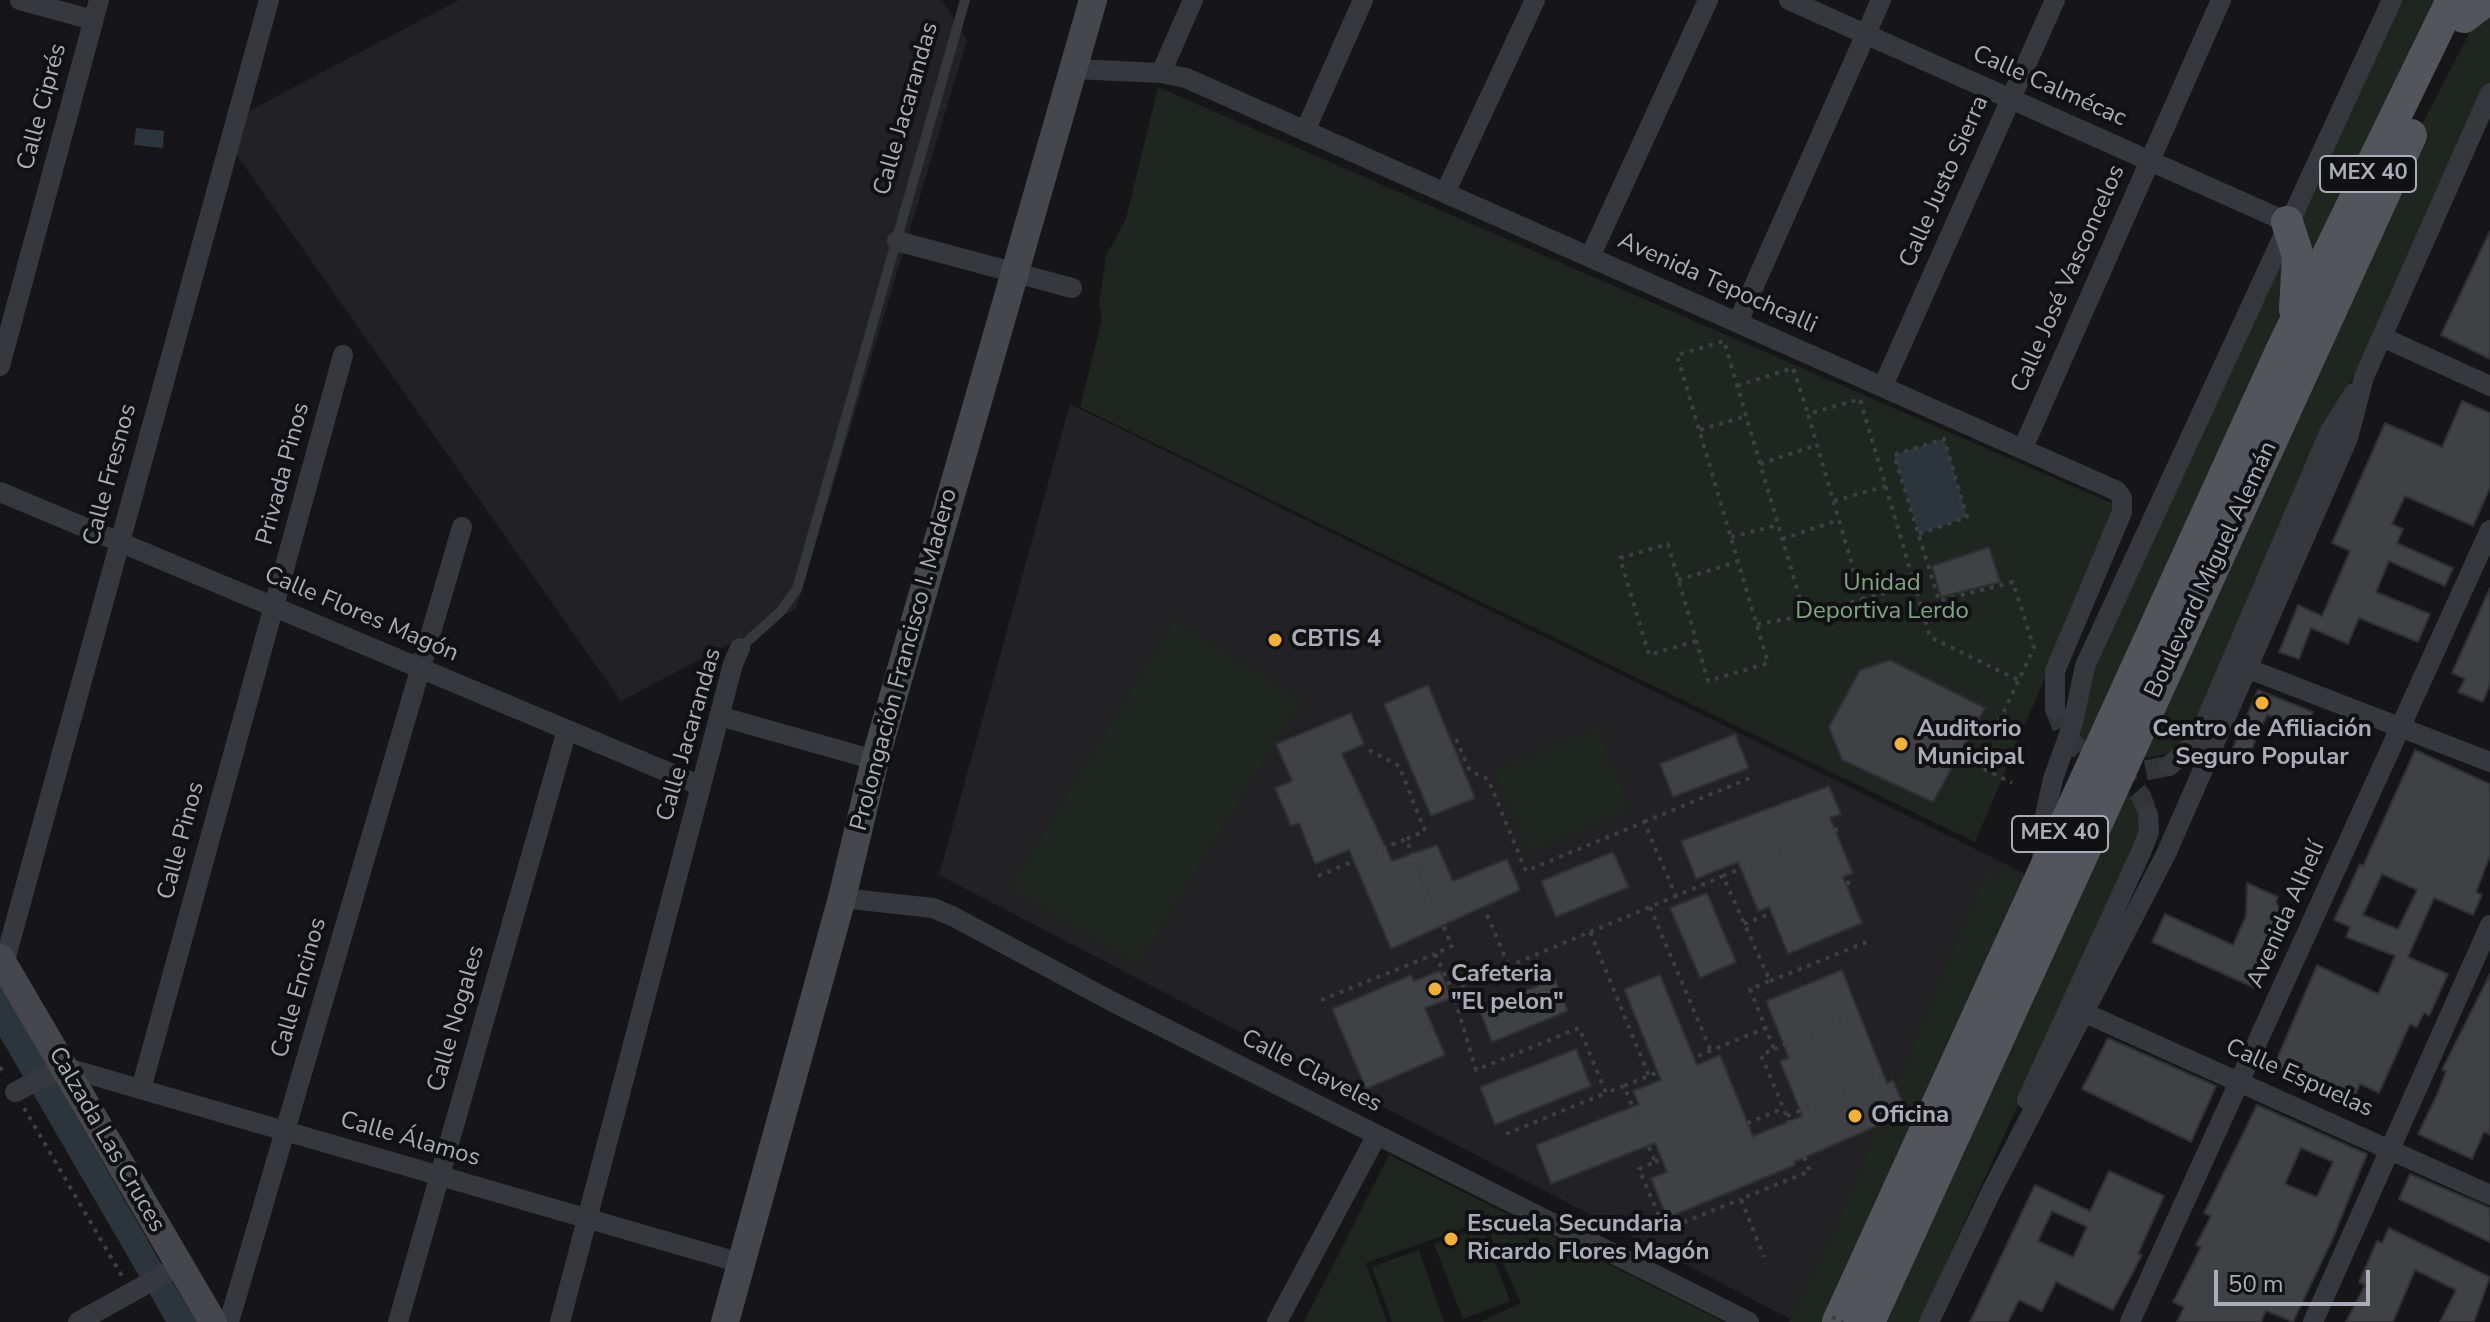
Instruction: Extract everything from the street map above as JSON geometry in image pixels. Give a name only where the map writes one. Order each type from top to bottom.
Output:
[{"type":"main road","name":"Prolongación Francisco I. Madero","points":[[725,1322],[842,898],[875,760],[1093,0]]},
{"type":"main road","name":"Boulevard Miguel Alemán","points":[[1838,1320],[2283,347],[2469,4]]},
{"type":"main road","name":"Boulevard Miguel Alemán","points":[[1869,1322],[2469,4]]},
{"type":"main road","points":[[2283,347],[2295,311],[2298,256],[2287,222]]},
{"type":"main road","name":"Calzada Las Cruces","points":[[2,961],[173,1269],[213,1322]]},
{"type":"street","points":[[20,0],[96,10]]},
{"type":"street","name":"Calle Fresnos","points":[[2,961],[269,0]]},
{"type":"street","points":[[1161,73],[1193,0]]},
{"type":"street","points":[[1305,131],[1363,0]]},
{"type":"street","points":[[1445,193],[1535,0]]},
{"type":"street","points":[[1590,257],[1708,0]]},
{"type":"street","name":"Calle Calmécac","points":[[1789,0],[2287,222]]},
{"type":"street","points":[[1738,322],[1881,0]]},
{"type":"street","name":"Calle Justo Sierra","points":[[1883,386],[2055,0]]},
{"type":"street","name":"Calle José Vasconcelos","points":[[2023,448],[2221,0]]},
{"type":"street","points":[[2044,871],[2041,834],[2053,779],[2073,723],[2085,666],[2287,222],[2392,0]]},
{"type":"street","name":"Calle Ciprés","points":[[0,366],[96,10]]},
{"type":"street","name":"Avenida Tepochcalli","points":[[1074,69],[1161,73],[1186,78],[2117,491],[2122,498],[2122,512],[2055,671],[2055,709]]},
{"type":"street","points":[[2169,766],[2197,741],[2330,431],[2364,377],[2490,93]]},
{"type":"street","points":[[897,241],[1072,288]]},
{"type":"street","points":[[2382,337],[2490,386]]},
{"type":"street","name":"Privada Pinos","points":[[274,607],[343,355]]},
{"type":"street","points":[[1929,1322],[1991,1192],[2166,854],[2348,438],[2364,377]]},
{"type":"street","name":"Calle Flores Magón","points":[[0,492],[701,786]]},
{"type":"street","name":"Calle Encinos","points":[[229,1322],[462,527]]},
{"type":"street","name":"Avenida Alhelí","points":[[2130,1322],[2490,530]]},
{"type":"street","name":"Calle Pinos","points":[[141,1089],[274,607]]},
{"type":"street","name":"Calle Jacarandas","points":[[560,1322],[719,716],[740,648]]},
{"type":"street","points":[[2249,669],[2490,762]]},
{"type":"street","points":[[719,716],[875,760]]},
{"type":"street","name":"Calle Nogales","points":[[398,1322],[567,730]]},
{"type":"street","points":[[1991,1192],[2043,1060],[2141,852],[2149,832],[2148,814]]},
{"type":"street","name":"Calle Claveles","points":[[842,898],[933,908],[954,917],[1749,1322]]},
{"type":"street","points":[[2313,1322],[2490,925]]},
{"type":"street","name":"Calle Espuelas","points":[[2085,1013],[2490,1195]]},
{"type":"street","points":[[22,1088],[60,1069]]},
{"type":"street","name":"Calle Álamos","points":[[60,1069],[141,1089],[741,1263]]},
{"type":"street","points":[[1277,1322],[1377,1135]]},
{"type":"street","points":[[78,1322],[173,1269]]},
{"type":"lane","name":"Calle Jacarandas","points":[[740,648],[780,612],[797,589],[965,0]]},
{"type":"path","points":[[1696,641],[1649,655],[1620,558],[1668,544],[1708,681],[1768,663],[1677,355],[1724,341],[1805,616]]},
{"type":"path","points":[[1737,386],[1793,368],[1862,599]]},
{"type":"path","points":[[1808,414],[1860,399],[1930,637],[2020,681]]},
{"type":"path","points":[[1700,430],[1746,416]]},
{"type":"path","points":[[1919,534],[1967,517],[1944,439],[1894,455],[1939,601],[2013,582],[2034,648],[1978,766],[2012,783]]},
{"type":"path","points":[[1760,464],[1817,445]]},
{"type":"path","points":[[1833,501],[1886,486]]},
{"type":"path","points":[[1782,539],[1839,520]]},
{"type":"path","points":[[1731,537],[1778,525]]},
{"type":"path","points":[[1678,580],[1738,562]]},
{"type":"path","points":[[1757,624],[1805,616],[1915,585]]},
{"type":"path","points":[[1456,739],[1470,771],[1488,779],[1526,871],[1755,776]]},
{"type":"path","points":[[1318,876],[1425,831],[1399,766],[1369,750]]},
{"type":"path","points":[[1644,822],[1676,896]]},
{"type":"path","points":[[1452,990],[1842,827]]},
{"type":"path","points":[[1321,1000],[1452,946],[1406,839]]},
{"type":"path","points":[[1723,876],[1770,981]]},
{"type":"path","points":[[1744,924],[1853,881]]},
{"type":"path","points":[[1650,907],[1711,1051]]},
{"type":"path","points":[[1487,915],[1509,966]]},
{"type":"path","points":[[1590,932],[1649,1076]]},
{"type":"path","points":[[1774,1049],[1750,989],[1867,942]]},
{"type":"path","points":[[1435,954],[1452,990],[1476,1070],[1579,1028],[1606,1093]]},
{"type":"path","points":[[1784,1108],[1639,1169],[1665,1230],[1810,1171],[1784,1108],[1761,1055],[1857,1015]]},
{"type":"path","points":[[1506,1134],[1766,1028]]},
{"type":"path","points":[[0,1067],[22,1088],[137,1289]]},
{"type":"path","points":[[1787,1116],[1886,1075]]},
{"type":"path","points":[[1624,1086],[1655,1162]]},
{"type":"path","points":[[1741,1199],[1764,1257]]},
{"type":"shaded area","points":[[459,0],[942,0],[967,40],[796,609],[621,701],[234,151],[245,113]]},
{"type":"shaded area","points":[[136,128],[164,131],[163,148],[134,145]]},
{"type":"shaded area","name":"CBTIS 4","points":[[1070,404],[2024,873],[2027,878],[1796,1322],[939,875]]},
{"type":"shaded area","points":[[1944,439],[1967,517],[1919,534],[1894,455]]},
{"type":"shaded area","points":[[0,984],[197,1322],[166,1322],[0,1037]]},
{"type":"green space","points":[[2398,0],[2441,0],[2083,753],[2080,746],[2083,685]]},
{"type":"green space","points":[[2490,9],[2490,100],[2329,426],[2193,733],[2177,752],[2129,761],[2416,136],[2474,24]]},
{"type":"green space","name":"Unidad Deportiva Lerdo","points":[[1158,87],[2118,506],[1975,842],[1080,407],[1102,319],[1099,304],[1106,256],[1126,219]]},
{"type":"green space","points":[[1174,620],[1303,699],[1138,966],[1009,888]]},
{"type":"green space","points":[[1598,727],[1631,810],[1528,853],[1493,770]]},
{"type":"green space","points":[[2123,781],[2139,814],[2142,833],[1919,1322],[1875,1322]]},
{"type":"green space","points":[[2005,868],[2027,878],[1824,1322],[1789,1322],[1836,1226],[1986,871],[2000,878]]},
{"type":"green space","name":"Escuela Secundaria Ricardo Flores Magón","points":[[1389,1155],[1724,1322],[1480,1322],[1521,1303],[1484,1221],[1366,1263],[1387,1322],[1304,1322]]},
{"type":"green space","points":[[1482,1226],[1510,1301],[1463,1319],[1434,1244]]},
{"type":"green space","points":[[1419,1250],[1444,1322],[1392,1322],[1372,1267]]},
{"type":"building","points":[[2490,231],[2490,359],[2441,335]]},
{"type":"building","points":[[2462,401],[2490,413],[2490,488],[2473,526],[2405,496],[2392,524],[2403,529],[2397,543],[2453,568],[2445,586],[2389,561],[2376,592],[2430,614],[2418,642],[2359,618],[2348,644],[2311,628],[2299,659],[2279,652],[2298,605],[2322,616],[2350,551],[2332,543],[2385,423],[2442,447]]},
{"type":"building","points":[[1989,547],[2000,582],[1941,597],[1932,566]]},
{"type":"building","points":[[2490,588],[2490,684],[2483,702],[2458,692],[2465,679],[2452,673]]},
{"type":"building","name":"Auditorio Municipal","points":[[1890,660],[1985,708],[1933,802],[1842,760],[1829,727],[1860,670]]},
{"type":"building","points":[[1428,685],[1475,798],[1431,816],[1384,704]]},
{"type":"building","points":[[2258,690],[2313,712],[2307,730],[2267,715],[2248,757],[2232,750]]},
{"type":"building","points":[[1351,713],[1364,744],[1342,754],[1392,861],[1437,845],[1453,881],[1507,859],[1520,890],[1391,949],[1349,850],[1315,864],[1299,823],[1291,826],[1275,788],[1292,781],[1276,744]]},
{"type":"building","points":[[1735,734],[1749,768],[1673,797],[1660,764]]},
{"type":"building","points":[[2415,750],[2490,784],[2490,856],[2476,892],[2482,895],[2473,915],[2434,898],[2408,957],[2448,974],[2429,1016],[2424,1013],[2417,1027],[2410,1024],[2379,1093],[2360,1084],[2352,1103],[2274,1066],[2317,965],[2378,994],[2395,956],[2346,937],[2350,927],[2334,920],[2360,864],[2363,866]],"holes":[[[2382,874],[2417,890],[2398,929],[2363,915]]]},
{"type":"building","points":[[1829,786],[1841,814],[1830,818],[1853,873],[1843,877],[1862,923],[1788,954],[1769,907],[1758,911],[1738,862],[1696,879],[1681,841]]},
{"type":"building","points":[[1613,852],[1629,887],[1556,917],[1541,881]]},
{"type":"building","points":[[2247,883],[2278,897],[2276,902],[2283,915],[2275,931],[2283,933],[2255,988],[2152,942],[2165,914],[2233,945],[2246,916]]},
{"type":"building","points":[[1707,893],[1736,962],[1700,978],[1670,908]]},
{"type":"building","points":[[1842,970],[1887,1083],[1893,1080],[1907,1113],[1794,1162],[1795,1165],[1667,1218],[1651,1178],[1667,1172],[1655,1143],[1551,1184],[1536,1145],[1639,1104],[1633,1091],[1661,1080],[1624,989],[1660,975],[1697,1065],[1720,1055],[1753,1136],[1802,1116],[1780,1061],[1789,1058],[1766,1001]]},
{"type":"building","points":[[1440,971],[1452,998],[1425,1008],[1445,1055],[1366,1089],[1332,1009],[1411,975],[1414,981]]},
{"type":"building","points":[[2490,974],[2490,1135],[2484,1132],[2472,1159],[2418,1134],[2446,1071],[2442,1070]]},
{"type":"building","points":[[1555,979],[1568,1011],[1492,1042],[1479,1009]]},
{"type":"building","points":[[2108,1038],[2216,1086],[2191,1142],[2082,1089]]},
{"type":"building","points":[[1576,1049],[1591,1086],[1495,1125],[1480,1087]]},
{"type":"building","points":[[2257,1105],[2367,1154],[2333,1238],[2293,1322],[2266,1311],[2261,1322],[2177,1322],[2184,1307],[2173,1302],[2201,1247],[2196,1245],[2211,1216],[2204,1213]],"holes":[[[2301,1148],[2333,1162],[2317,1197],[2285,1184]]]},
{"type":"building","points":[[2109,1171],[2164,1196],[2138,1254],[2142,1255],[2113,1310],[2056,1282],[2042,1311],[2019,1300],[2008,1322],[1970,1322],[2035,1185],[2090,1211]],"holes":[[[2052,1211],[2087,1227],[2073,1257],[2038,1241]]]},
{"type":"building","points":[[2410,1174],[2490,1208],[2490,1242],[2399,1199]]},
{"type":"building","points":[[2389,1228],[2490,1277],[2474,1322],[2440,1322],[2456,1290],[2415,1270],[2393,1322],[2346,1322],[2365,1285],[2359,1282],[2377,1241],[2382,1243]]},
{"type":"tunnel","points":[[2055,709],[2065,734],[2086,756],[2117,769],[2137,772],[2169,766]]},
{"type":"tunnel","points":[[2117,769],[2141,796],[2148,814]]},
{"type":"place","name":"CBTIS 4","points":[[1275,640]]},
{"type":"place","name":"Centro de Afiliación Seguro Popular","points":[[2262,703]]},
{"type":"place","name":"Auditorio Municipal","points":[[1901,744]]},
{"type":"place","name":"Cafeteria \"El pelon\"","points":[[1435,989]]},
{"type":"place","name":"Oficina","points":[[1855,1116]]},
{"type":"place","name":"Escuela Secundaria Ricardo Flores Magón","points":[[1451,1239]]}]
